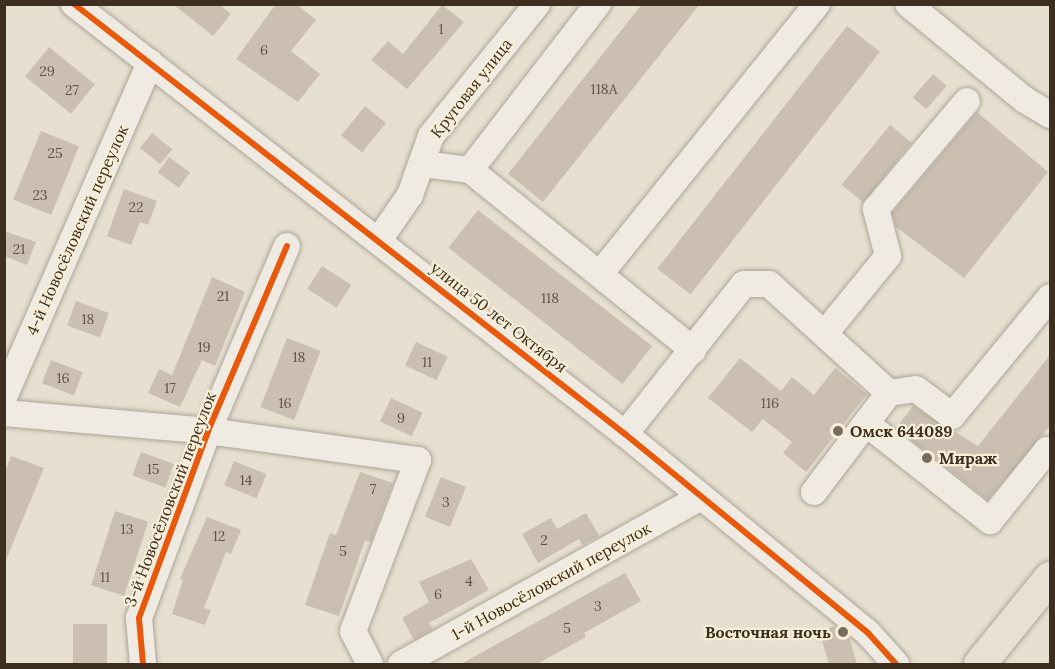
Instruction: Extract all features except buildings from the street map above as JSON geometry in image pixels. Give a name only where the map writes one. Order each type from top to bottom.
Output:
[{"type":"main road","points":[[980,664],[1050,578]]},
{"type":"street","name":"улица 50 лет Октября","points":[[74,4],[625,434],[868,633],[896,664]]},
{"type":"street","name":"Круговая улица","points":[[379,240],[410,195],[431,136],[537,4]]},
{"type":"street","points":[[470,170],[598,4]]},
{"type":"street","points":[[600,274],[817,4]]},
{"type":"street","points":[[908,4],[1025,100],[1050,115]]},
{"type":"street","name":"4-й Новосёловский переулок","points":[[4,397],[150,63]]},
{"type":"street","points":[[826,332],[888,256],[876,209],[967,101]]},
{"type":"street","points":[[422,164],[470,170],[693,350]]},
{"type":"street","name":"3-й Новосёловский переулок","points":[[143,664],[139,618],[208,431],[287,246]]},
{"type":"street","points":[[625,434],[744,284],[769,284],[826,332],[889,393]]},
{"type":"street","points":[[814,492],[889,393],[916,389],[952,416],[1050,297]]},
{"type":"street","points":[[4,412],[208,431],[418,460],[353,631],[370,664]]},
{"type":"street","points":[[867,424],[990,521],[1047,450],[1050,452]]},
{"type":"street","name":"1-й Новосёловский переулок","points":[[401,664],[701,497]]},
{"type":"cycle path","points":[[74,4],[625,434],[868,633],[896,664]]},
{"type":"cycle path","points":[[143,664],[139,618],[208,431],[287,246]]},
{"type":"place","name":"Омск 644089","points":[[838,431]]},
{"type":"place","name":"Мираж","points":[[927,458]]},
{"type":"place","name":"Восточная ночь","points":[[843,632]]}]
